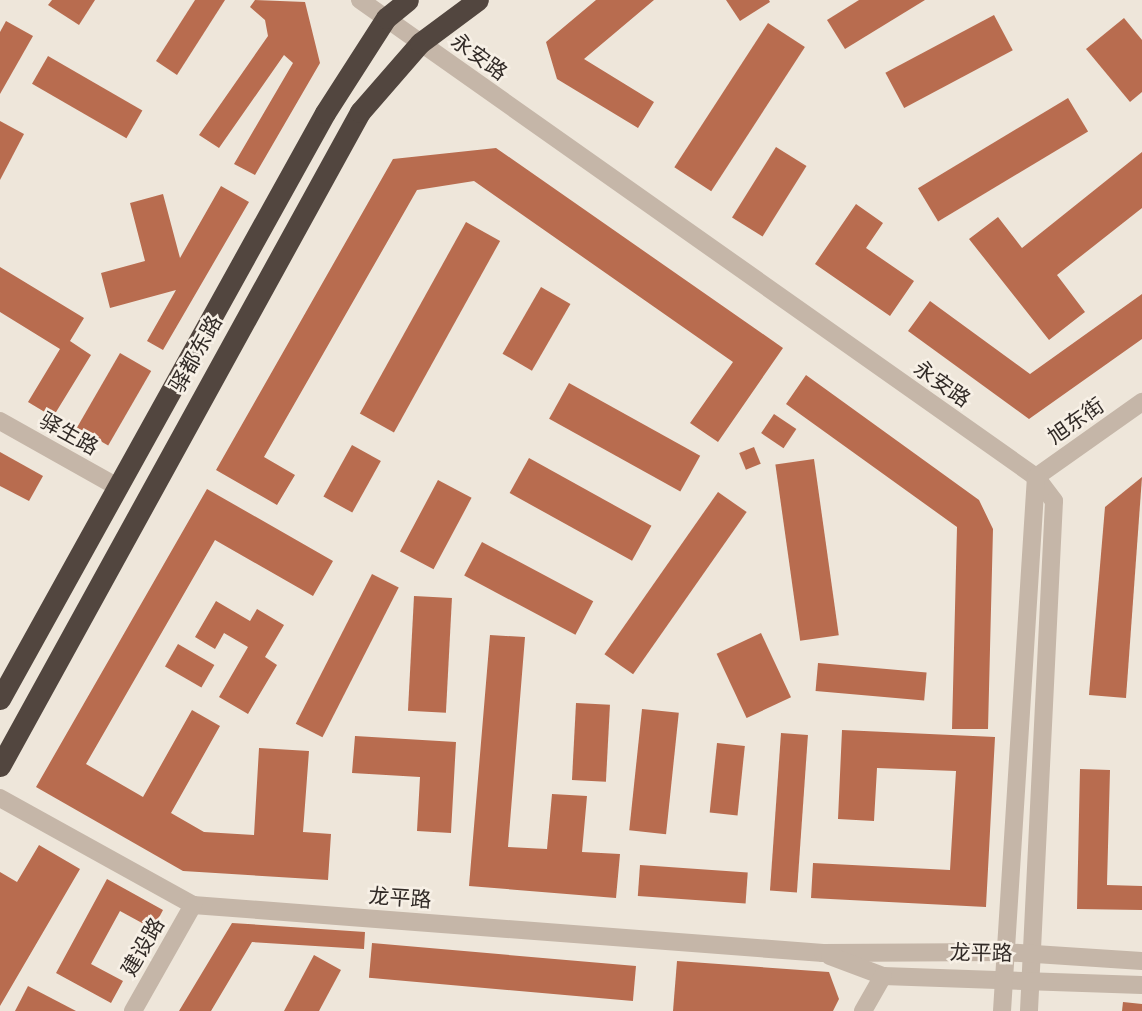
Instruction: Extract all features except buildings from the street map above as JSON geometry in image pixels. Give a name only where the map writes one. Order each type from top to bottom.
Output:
[{"type":"highway","name":"驿都东路","points":[[0,699],[325,113],[386,18],[408,0]]},
{"type":"highway","name":"驿都东路","points":[[0,765],[314,188],[360,112],[420,43],[478,0]]},
{"type":"street","name":"永安路","points":[[360,0],[1036,477]]},
{"type":"street","name":"旭东街","points":[[1036,477],[1142,402]]},
{"type":"street","name":"驿生路","points":[[0,421],[116,486]]},
{"type":"street","points":[[1002,1011],[1036,477]]},
{"type":"street","points":[[1029,1011],[1054,501],[1036,477]]},
{"type":"street","name":"龙平路","points":[[0,798],[193,905],[823,953],[1004,952],[1142,961]]},
{"type":"street","name":"建设路","points":[[133,1011],[193,905]]},
{"type":"street","name":"龙平路","points":[[823,953],[883,976],[1003,976],[1142,985]]},
{"type":"street","points":[[863,1011],[883,976]]}]
